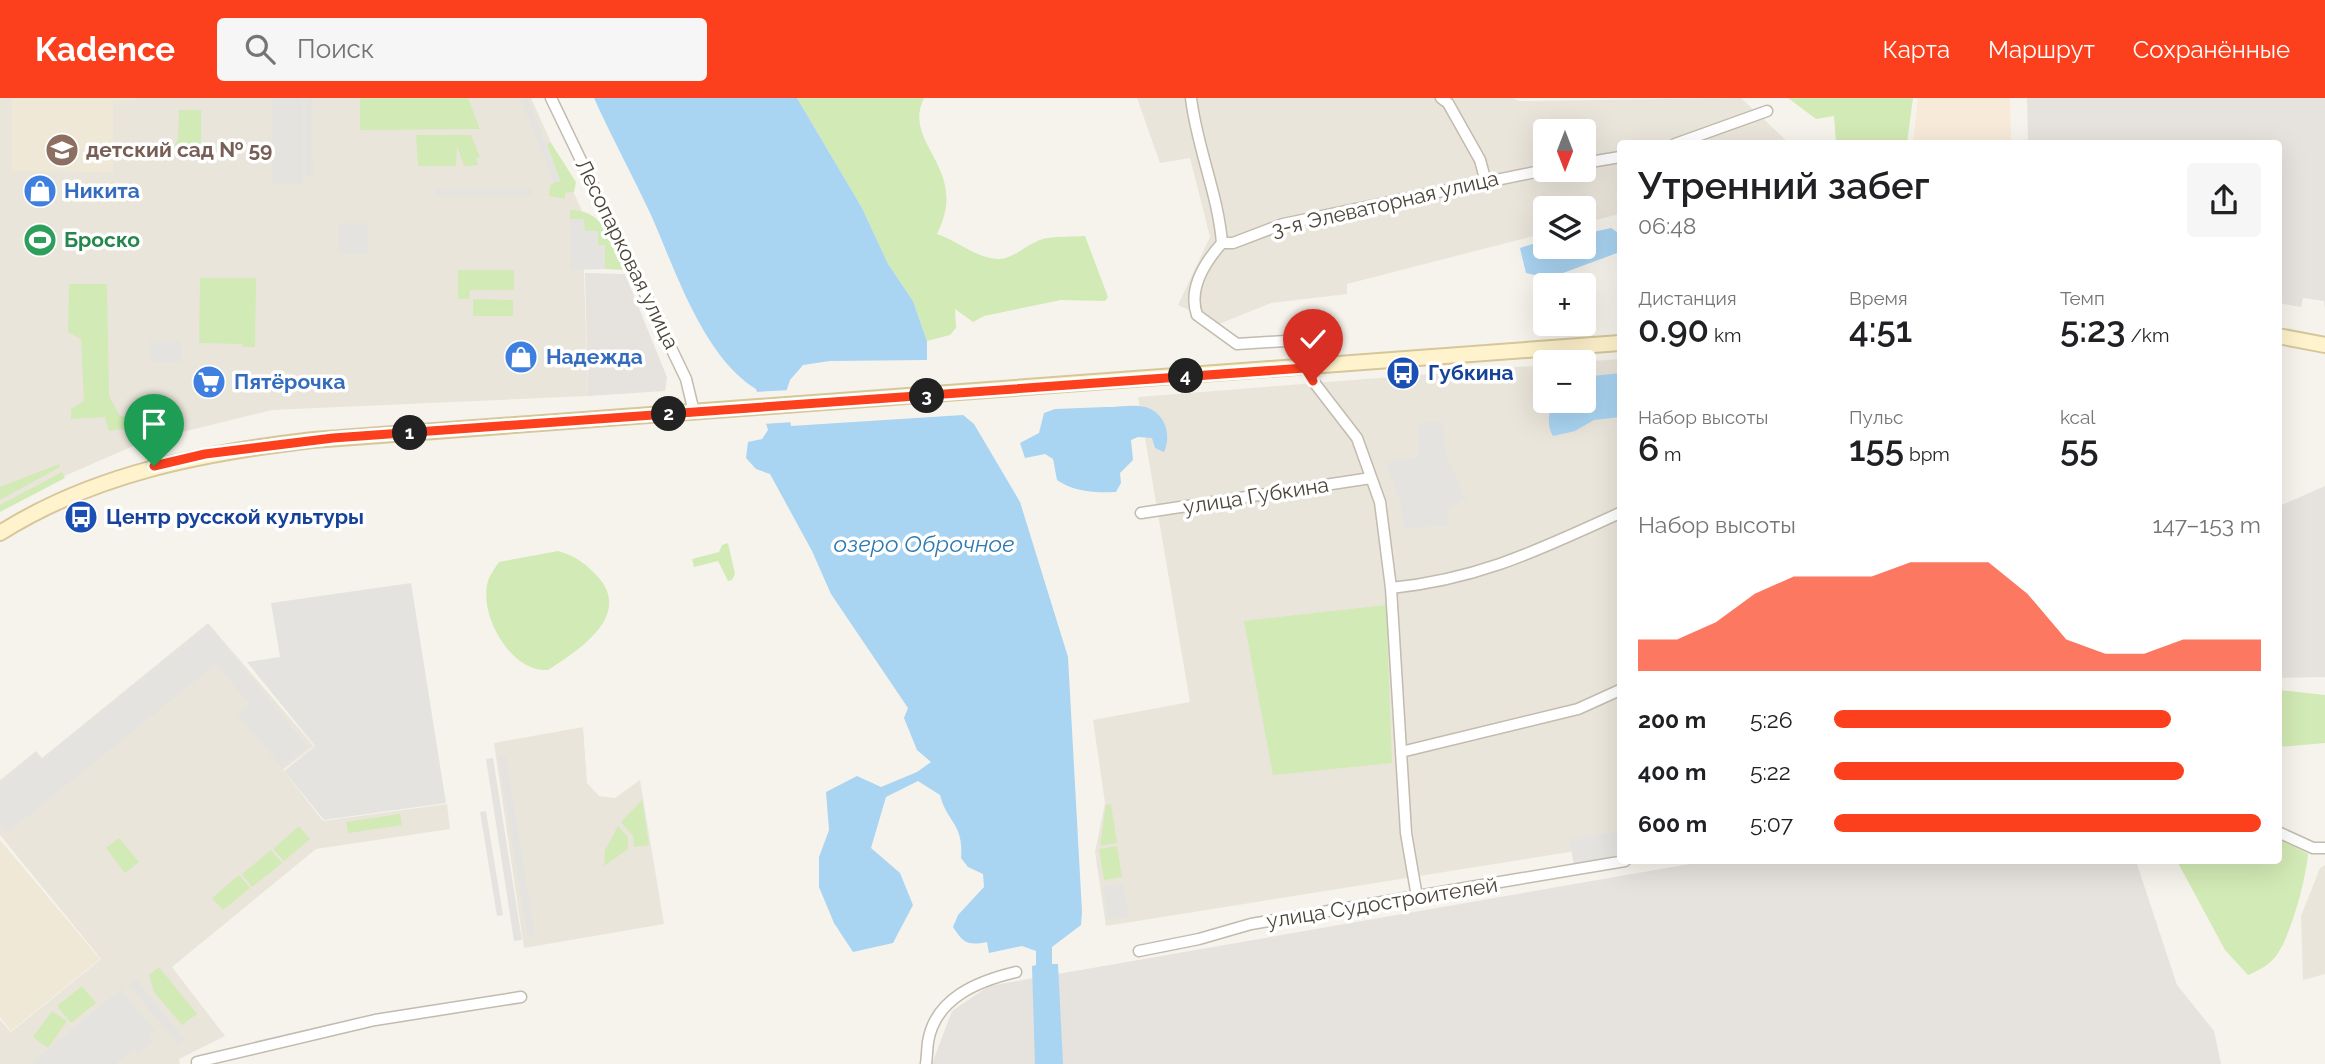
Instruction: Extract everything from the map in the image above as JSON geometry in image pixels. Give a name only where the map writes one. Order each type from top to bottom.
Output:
[{"type":"main road","points":[[2282,337],[2325,345]]},
{"type":"main road","points":[[0,533],[109,481],[205,454],[333,438],[1617,343]]},
{"type":"street","name":"Лесопарковая улица","points":[[551,98],[686,379],[694,412]]},
{"type":"street","points":[[1191,98],[1198,144],[1220,224],[1222,243],[1199,278],[1194,306],[1197,315],[1237,344],[1295,343],[1305,368],[1325,398],[1353,431],[1371,478],[1386,531],[1406,833],[1417,897]]},
{"type":"street","points":[[1441,98],[1453,111],[1480,160],[1486,182]]},
{"type":"street","points":[[1686,140],[1767,111]]},
{"type":"street","points":[[1596,161],[1617,158]]},
{"type":"street","name":"3-я Элеваторная улица","points":[[1222,243],[1233,243],[1283,224],[1533,172]]},
{"type":"street","name":"улица Губкина","points":[[1141,513],[1371,478]]},
{"type":"street","points":[[1391,587],[1448,581],[1476,574],[1617,514]]},
{"type":"street","points":[[1401,752],[1578,709],[1617,691]]},
{"type":"street","points":[[2282,834],[2313,848],[2325,848]]},
{"type":"street","name":"улица Судостроителей","points":[[1139,951],[1199,939],[1251,924],[1617,862]]},
{"type":"street","points":[[926,1064],[928,1040],[943,1010],[963,990],[988,978],[1016,972]]},
{"type":"street","points":[[197,1062],[375,1020],[521,997]]},
{"type":"shaded area","points":[[0,98],[531,98],[582,211],[588,396],[272,410],[145,441],[30,491],[0,510]]},
{"type":"shaded area","name":"детский сад № 59","points":[[12,98],[137,98],[137,101],[113,101],[113,172],[12,171]]},
{"type":"shaded area","points":[[272,98],[303,98],[303,184],[272,184]]},
{"type":"shaded area","points":[[305,98],[312,98],[313,176],[305,176]]},
{"type":"shaded area","points":[[520,98],[528,98],[560,181],[554,183]]},
{"type":"shaded area","points":[[1137,98],[1512,98],[1520,101],[1741,98],[1786,140],[1617,140],[1617,215],[1596,220],[1596,196],[1533,196],[1533,236],[1347,284],[1347,294],[1271,303],[1219,324],[1178,305],[1210,237],[1190,158],[1160,163]]},
{"type":"shaded area","points":[[1918,98],[2010,98],[2011,140],[1913,140]]},
{"type":"shaded area","points":[[2027,98],[2325,98],[2325,309],[2324,301],[2303,298],[2301,307],[2282,304],[2282,140],[2028,140]]},
{"type":"shaded area","points":[[435,189],[532,189],[532,196],[435,196]]},
{"type":"shaded area","points":[[570,219],[584,219],[585,231],[598,231],[598,245],[605,245],[605,269],[571,270]]},
{"type":"shaded area","points":[[339,223],[368,223],[368,254],[339,254]]},
{"type":"shaded area","points":[[585,273],[625,274],[667,377],[665,391],[588,396]]},
{"type":"shaded area","points":[[150,341],[181,341],[181,362],[150,362]]},
{"type":"shaded area","points":[[1617,359],[1617,844],[1106,926],[1095,852],[1105,803],[1093,720],[1190,702],[1138,397],[1533,366],[1533,413],[1596,413],[1596,361]]},
{"type":"shaded area","points":[[1443,422],[1445,452],[1466,500],[1448,508],[1449,525],[1404,529],[1400,500],[1385,461],[1419,458],[1418,423]]},
{"type":"shaded area","points":[[2325,486],[2325,677],[2282,678],[2282,505]]},
{"type":"shaded area","points":[[411,583],[446,803],[324,820],[284,771],[315,746],[247,662],[280,657],[271,603]]},
{"type":"shaded area","points":[[208,623],[314,746],[283,770],[323,821],[447,804],[450,829],[316,849],[172,967],[225,1036],[179,1059],[180,1064],[0,1064],[0,1020],[11,1032],[101,959],[0,835],[0,780],[36,751],[42,758]]},
{"type":"shaded area","points":[[208,624],[308,747],[282,768],[237,714],[249,704],[216,664],[7,833],[0,824],[0,782],[36,752],[42,759]]},
{"type":"shaded area","points":[[583,727],[587,783],[599,796],[615,798],[640,780],[664,924],[524,948],[494,743]]},
{"type":"shaded area","points":[[506,756],[535,936],[528,937],[498,757]]},
{"type":"shaded area","points":[[493,758],[522,940],[514,941],[486,759]]},
{"type":"shaded area","points":[[486,811],[503,915],[497,916],[480,812]]},
{"type":"shaded area","points":[[1617,831],[1617,862],[1575,870],[1569,839]]},
{"type":"shaded area","points":[[0,840],[100,959],[11,1031],[0,1017]]},
{"type":"shaded area","points":[[1690,864],[2137,864],[2177,985],[2214,1031],[2221,1064],[932,1064],[952,1011],[989,986]]},
{"type":"shaded area","points":[[2325,865],[2325,974],[2303,980],[2301,916],[2320,868]]},
{"type":"shaded area","points":[[1123,884],[1129,917],[1108,920],[1103,887]]},
{"type":"shaded area","points":[[136,979],[185,1040],[178,1045],[129,985]]},
{"type":"shaded area","points":[[121,989],[155,1031],[149,1036],[153,1042],[138,1054],[134,1049],[116,1064],[30,1064]]},
{"type":"green space","points":[[360,98],[468,98],[480,129],[360,130]]},
{"type":"green space","points":[[797,98],[924,98],[919,114],[921,129],[942,174],[946,191],[945,211],[937,234],[981,255],[997,259],[1009,257],[1047,238],[1085,236],[1108,297],[1105,301],[1061,300],[984,316],[973,322],[955,309],[956,328],[950,335],[927,341],[913,301],[888,264],[862,208]]},
{"type":"green space","points":[[1788,98],[1913,98],[1907,140],[1836,140],[1834,116],[1816,119]]},
{"type":"green space","points":[[179,110],[201,110],[201,146],[174,146],[178,139]]},
{"type":"green space","points":[[416,135],[471,135],[480,157],[476,159],[478,165],[464,166],[457,146],[456,166],[418,166]]},
{"type":"green space","points":[[551,143],[576,182],[574,192],[565,193],[565,199],[549,196],[550,185],[560,180],[547,144]]},
{"type":"green space","points":[[570,210],[592,215],[599,222],[624,270],[605,269],[605,245],[598,245],[570,219]]},
{"type":"green space","points":[[458,270],[514,270],[514,290],[470,290],[469,299],[458,299]]},
{"type":"green space","points":[[200,278],[256,278],[255,347],[199,343]]},
{"type":"green space","points":[[69,284],[107,284],[109,396],[120,416],[149,419],[149,425],[109,431],[105,417],[71,419],[71,409],[84,401],[81,339],[68,332]]},
{"type":"green space","points":[[473,299],[513,300],[513,316],[473,316]]},
{"type":"green space","points":[[59,464],[60,467],[0,500],[0,487]]},
{"type":"green space","points":[[62,472],[65,478],[0,512],[0,505]]},
{"type":"green space","points":[[728,543],[735,574],[732,580],[728,581],[718,561],[694,567],[692,559],[719,552],[722,545]]},
{"type":"green space","points":[[558,551],[580,561],[599,578],[607,592],[609,606],[597,632],[586,643],[548,670],[534,668],[510,652],[500,639],[488,609],[488,581],[499,562]]},
{"type":"green space","points":[[1386,605],[1392,763],[1273,775],[1244,621]]},
{"type":"green space","points":[[2282,690],[2325,695],[2325,743],[2282,747]]},
{"type":"green space","points":[[642,800],[649,845],[634,847],[633,836],[621,822]]},
{"type":"green space","points":[[1111,804],[1117,843],[1100,846],[1106,805]]},
{"type":"green space","points":[[400,814],[402,825],[348,833],[346,822]]},
{"type":"green space","points":[[299,826],[310,839],[284,861],[273,849]]},
{"type":"green space","points":[[618,826],[628,837],[628,849],[604,866],[605,850]]},
{"type":"green space","points":[[119,838],[139,862],[125,873],[106,848]]},
{"type":"green space","points":[[2282,841],[2308,854],[2297,907],[2276,956],[2248,975],[2225,950],[2179,864],[2282,864]]},
{"type":"green space","points":[[1117,846],[1122,877],[1104,880],[1099,849]]},
{"type":"green space","points":[[271,850],[282,863],[252,887],[242,874]]},
{"type":"green space","points":[[239,875],[250,888],[223,910],[212,898]]},
{"type":"green space","points":[[159,967],[197,1014],[182,1025],[154,992],[149,975]]},
{"type":"green space","points":[[82,986],[96,1003],[71,1023],[57,1006]]},
{"type":"green space","points":[[52,1011],[67,1021],[48,1048],[33,1037]]},
{"type":"water","name":"озеро Оброчное","points":[[594,98],[797,98],[862,208],[888,264],[913,301],[927,341],[927,360],[830,361],[803,365],[790,380],[786,392],[791,426],[963,415],[974,424],[1020,502],[1068,657],[1082,912],[1081,925],[1052,947],[1052,964],[1058,964],[1063,1064],[1035,1064],[1032,966],[1036,965],[1036,951],[1022,946],[989,953],[987,942],[967,942],[953,927],[958,915],[984,887],[983,874],[968,867],[961,858],[958,830],[940,795],[918,781],[886,797],[871,848],[900,873],[913,905],[893,943],[853,952],[834,923],[819,887],[819,857],[829,830],[826,792],[857,776],[881,787],[917,772],[931,762],[917,750],[904,718],[908,708],[831,594],[812,551],[770,474],[756,469],[746,458],[748,442],[762,439],[768,430],[756,389],[737,375],[706,334]]},
{"type":"water","points":[[1611,228],[1617,232],[1617,253],[1563,273],[1526,273],[1520,248],[1533,244],[1533,259],[1596,259],[1596,231]]},
{"type":"water","points":[[1617,373],[1617,417],[1594,420],[1575,431],[1553,436],[1549,414],[1596,413],[1596,376]]},
{"type":"water","points":[[1136,406],[1152,410],[1162,419],[1167,432],[1166,445],[1164,452],[1155,448],[1152,438],[1138,437],[1131,440],[1133,460],[1120,473],[1121,483],[1116,492],[1093,492],[1070,487],[1057,480],[1053,459],[1045,454],[1025,458],[1020,443],[1039,433],[1044,413],[1055,409]]},
{"type":"pier","points":[[790,390],[794,422],[763,424],[754,392]]},
{"type":"place","name":"детский сад № 59","points":[[62,150]]},
{"type":"place","name":"Никита","points":[[40,191]]},
{"type":"place","name":"Броско","points":[[40,240]]},
{"type":"place","name":"Надежда","points":[[521,357]]},
{"type":"place","name":"Губкина","points":[[1403,373]]},
{"type":"place","name":"Пятёрочка","points":[[209,382]]},
{"type":"place","name":"Центр русской культуры","points":[[81,517]]},
{"type":"route","points":[[154,466],[205,454],[333,438],[1305,368],[1313,381]]}]
